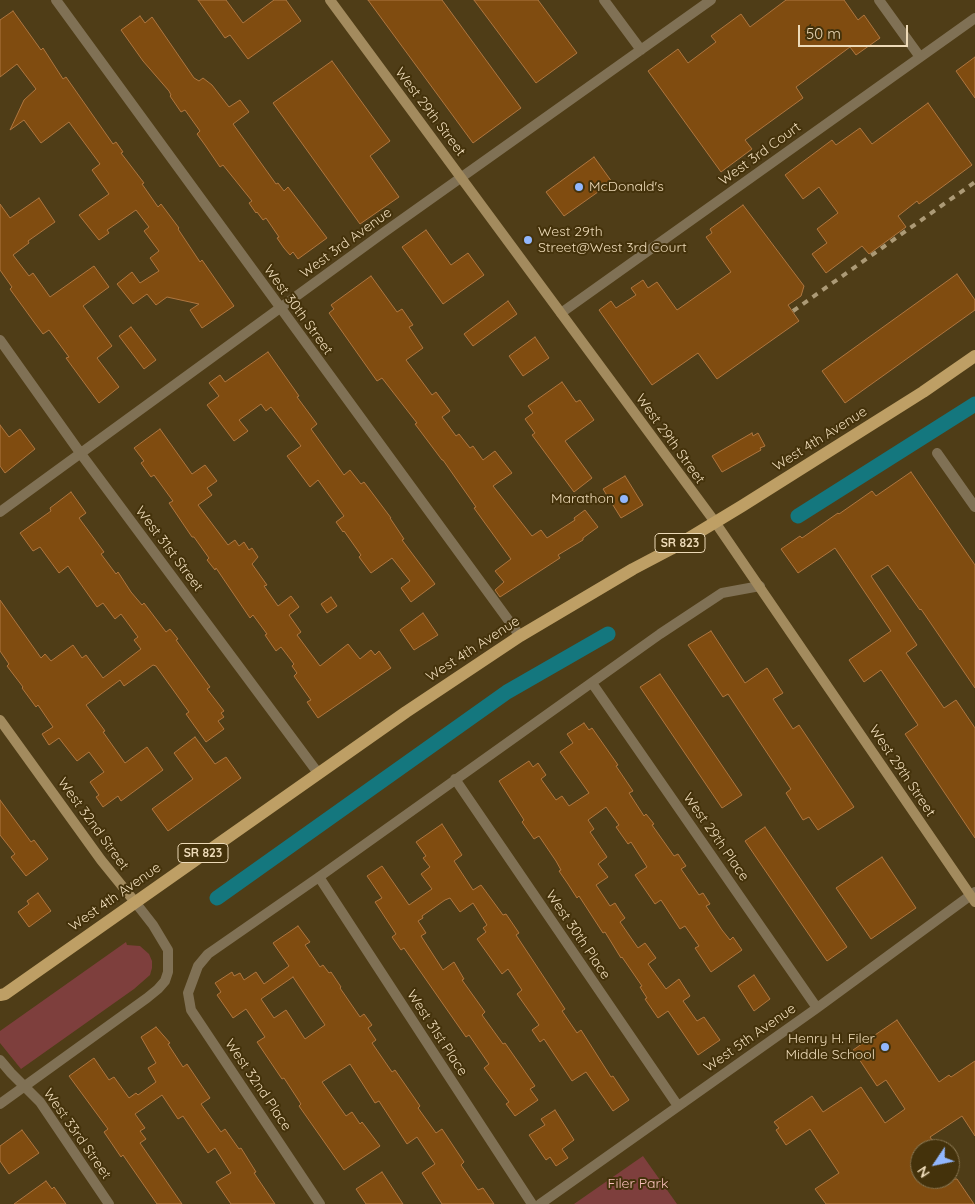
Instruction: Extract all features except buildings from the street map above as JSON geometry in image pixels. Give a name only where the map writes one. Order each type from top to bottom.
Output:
[{"type":"main road","name":"West 4th Avenue","points":[[2,997],[318,773],[520,636],[715,522],[916,397],[975,356]]},
{"type":"street","name":"West 30th Street","points":[[56,0],[520,636]]},
{"type":"street","name":"West 29th Street","points":[[330,0],[715,522],[974,897]]},
{"type":"street","points":[[604,0],[640,50]]},
{"type":"street","name":"West 3rd Avenue","points":[[0,512],[280,308],[711,0]]},
{"type":"street","points":[[879,0],[920,57]]},
{"type":"street","name":"West 3rd Court","points":[[561,313],[975,18]]},
{"type":"street","name":"West 31st Street","points":[[0,340],[81,454],[318,773]]},
{"type":"street","points":[[938,452],[975,507]]},
{"type":"street","points":[[319,877],[660,634],[722,594],[760,586]]},
{"type":"street","name":"West 29th Place","points":[[592,683],[817,1008]]},
{"type":"street","name":"West 32nd Street","points":[[0,720],[101,860],[163,940],[168,950],[168,972],[165,981],[158,989],[25,1087]]},
{"type":"street","name":"West 30th Place","points":[[455,779],[678,1106]]},
{"type":"street","name":"West 32nd Place","points":[[319,877],[208,954],[198,966],[188,993],[191,1010],[320,1204]]},
{"type":"street","name":"West 31st Place","points":[[319,877],[532,1204]]},
{"type":"street","name":"West 5th Avenue","points":[[540,1204],[974,897]]},
{"type":"street","name":"West 33rd Street","points":[[0,1060],[40,1102],[109,1204]]},
{"type":"street","points":[[0,1104],[25,1087]]},
{"type":"green space","points":[[126,942],[127,945],[140,946],[149,954],[152,961],[150,975],[134,989],[21,1069],[0,1043],[0,1031]]},
{"type":"green space","name":"Filer Park","points":[[643,1156],[677,1204],[574,1204]]},
{"type":"waterway","points":[[798,516],[975,404]]},
{"type":"waterway","points":[[217,898],[507,692],[608,634]]},
{"type":"railway","points":[[793,311],[975,182]]},
{"type":"place","name":"McDonald's","points":[[579,187]]},
{"type":"place","name":"West 29th Street@West 3rd Court","points":[[528,240]]},
{"type":"place","name":"Marathon","points":[[624,499]]},
{"type":"place","name":"Henry H. Filer Middle School","points":[[885,1047]]}]
